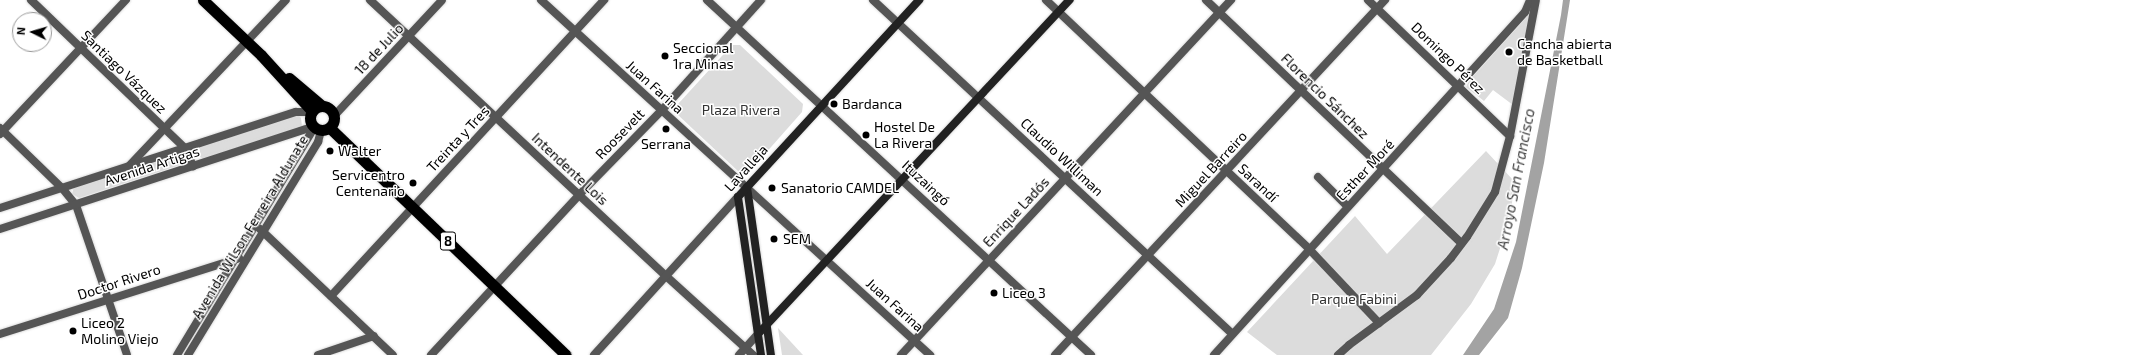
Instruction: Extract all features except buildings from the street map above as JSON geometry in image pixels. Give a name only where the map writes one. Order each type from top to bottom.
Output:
[{"type":"highway","points":[[203,0],[261,55],[311,112]]},
{"type":"highway","points":[[261,55],[322,106],[330,109],[334,116],[333,124],[320,128],[309,120],[311,112],[322,106]]},
{"type":"highway","name":"8","points":[[320,128],[413,207],[566,355]]},
{"type":"main road","name":"Lavalleja","points":[[738,197],[918,0]]},
{"type":"main road","points":[[758,334],[1070,0]]},
{"type":"main road","points":[[747,187],[771,355]]},
{"type":"main road","points":[[738,197],[761,355]]},
{"type":"street","name":"Santiago Vázquez","points":[[31,0],[185,148],[193,166]]},
{"type":"street","points":[[126,0],[1,131],[62,188],[76,205],[127,355]]},
{"type":"street","points":[[129,166],[166,129],[286,0]]},
{"type":"street","name":"Intendente Lois","points":[[370,0],[666,276],[753,355]]},
{"type":"street","name":"18 de Julio","points":[[334,116],[442,0]]},
{"type":"street","name":"Juan Farina","points":[[540,0],[930,355]]},
{"type":"street","name":"Treinta y Tres","points":[[331,296],[604,0]]},
{"type":"street","name":"Ituzaingó","points":[[707,0],[990,259],[1091,355]]},
{"type":"street","name":"Roosevelt","points":[[431,355],[579,195],[662,110],[761,0]]},
{"type":"street","name":"Claudio Williman","points":[[873,0],[1232,334]]},
{"type":"street","name":"Sarandí","points":[[1046,0],[1309,249],[1379,323]]},
{"type":"street","name":"Florencio Sánchez","points":[[1206,0],[1461,243]]},
{"type":"street","name":"Enrique Ladós","points":[[901,355],[1231,0]]},
{"type":"street","name":"Domingo Pérez","points":[[1368,0],[1510,136]]},
{"type":"street","name":"Miguel Barreiro","points":[[1055,355],[1385,0]]},
{"type":"street","name":"Esther Moré","points":[[1214,355],[1458,87],[1525,12],[1532,1]]},
{"type":"street","name":"Esther Moré","points":[[1338,355],[1416,295],[1452,258],[1495,192],[1510,136],[1532,1]]},
{"type":"street","name":"Avenida Artigas","points":[[0,208],[296,112],[311,112]]},
{"type":"street","name":"Avenida Artigas","points":[[0,229],[193,166],[320,128]]},
{"type":"street","name":"Avenida Wilson Ferreira Aldunate","points":[[188,355],[241,259],[255,227],[320,128]]},
{"type":"street","name":"Avenida Wilson Ferreira Aldunate","points":[[177,355],[241,259],[263,231],[318,142],[320,128]]},
{"type":"street","points":[[1318,177],[1348,207]]},
{"type":"street","name":"Lavalleja","points":[[594,355],[738,197]]},
{"type":"street","points":[[255,227],[263,231],[393,355]]},
{"type":"street","name":"Doctor Rivero","points":[[0,334],[108,299],[241,259]]},
{"type":"street","name":"Avenida Wilson Ferreira Aldunate","points":[[191,333],[199,337]]},
{"type":"street","points":[[739,355],[758,334]]},
{"type":"street","points":[[318,355],[374,336]]},
{"type":"green space","name":"Cancha abierta de Basketball","points":[[1532,11],[1513,105],[1493,90],[1484,101],[1466,87],[1469,81]]},
{"type":"green space","name":"Plaza Rivera","points":[[732,45],[740,45],[803,104],[802,112],[749,172],[740,173],[678,115],[678,104]]},
{"type":"green space","points":[[298,115],[301,118],[302,126],[204,159],[200,157],[200,147]]},
{"type":"green space","name":"Parque Fabini","points":[[1486,151],[1514,181],[1511,214],[1495,264],[1471,304],[1431,355],[1277,355],[1247,332],[1355,216],[1387,254]]},
{"type":"green space","points":[[180,153],[184,155],[186,159],[183,164],[79,198],[72,194],[74,187]]},
{"type":"green space","points":[[778,328],[803,355],[782,355]]},
{"type":"shaded area","name":"Arroyo San Francisco","points":[[1563,0],[1570,0],[1544,163],[1522,268],[1508,318],[1479,355],[1463,355],[1494,309],[1516,242]]},
{"type":"place","name":"Cancha abierta de Basketball","points":[[1509,52]]},
{"type":"place","name":"Seccional 1ra Minas","points":[[665,56]]},
{"type":"place","name":"Bardanca","points":[[834,104]]},
{"type":"place","name":"Serrana","points":[[666,129]]},
{"type":"place","name":"Hostel De La Rivera","points":[[866,135]]},
{"type":"place","name":"Walter","points":[[330,151]]},
{"type":"place","name":"Servicentro Centenario","points":[[413,183]]},
{"type":"place","name":"Sanatorio CAMDEL","points":[[772,188]]},
{"type":"place","name":"SEM","points":[[774,239]]},
{"type":"place","name":"Liceo 3","points":[[994,293]]},
{"type":"place","name":"Liceo 2 Molino Viejo","points":[[73,331]]}]
